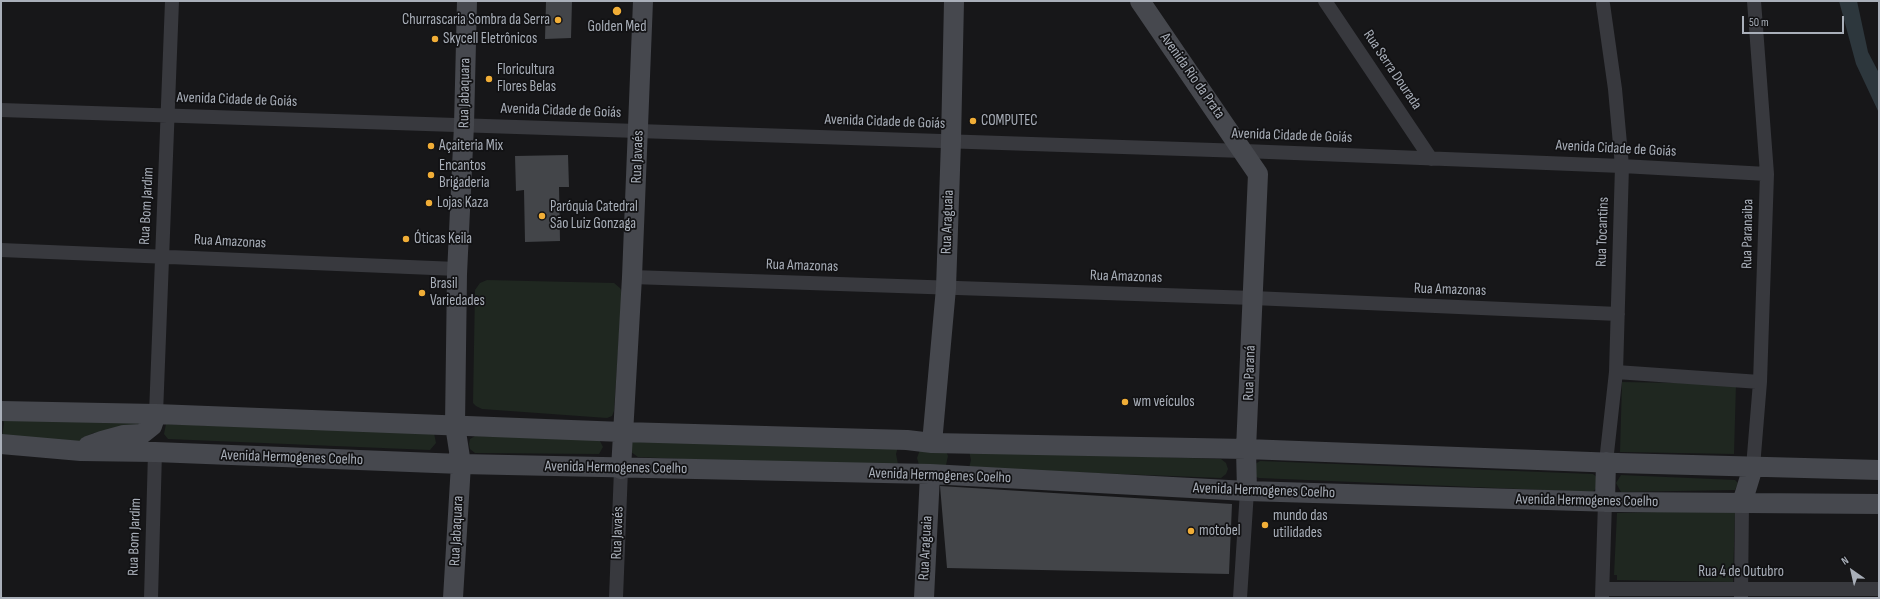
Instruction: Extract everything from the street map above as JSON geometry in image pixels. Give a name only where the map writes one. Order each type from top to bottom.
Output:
[{"type":"main road","name":"Rua Jabaquara","points":[[454,598],[461,464],[455,425],[457,269],[464,125],[467,1]]},
{"type":"main road","name":"Rua Javaés","points":[[621,469],[639,131],[643,1]]},
{"type":"main road","name":"Rua Araguaia","points":[[932,442],[946,288],[954,1]]},
{"type":"main road","name":"Avenida Rio da Prata","points":[[1140,1],[1244,151]]},
{"type":"main road","name":"Rua Paraná","points":[[1244,151],[1258,174],[1246,449],[1247,491]]},
{"type":"main road","points":[[1,410],[156,414],[932,442],[1246,449],[1752,467],[1879,470]]},
{"type":"main road","points":[[81,451],[102,440],[124,435],[142,434],[148,431],[155,420],[156,414]]},
{"type":"main road","points":[[930,474],[940,472],[946,466],[948,461],[946,451],[943,446],[932,442]]},
{"type":"main road","name":"Avenida Hermogenes Coelho","points":[[1,444],[81,451],[155,452],[461,464],[621,469],[930,474],[1247,491],[1605,502],[1879,504]]},
{"type":"main road","points":[[1605,502],[1606,462]]},
{"type":"main road","points":[[1742,503],[1752,467]]},
{"type":"main road","name":"Rua Araguaia","points":[[924,598],[930,474]]},
{"type":"street","name":"Rua Bom Jardim","points":[[156,414],[161,256],[169,115],[172,1]]},
{"type":"street","name":"Rua Serra Dourada","points":[[1325,1],[1431,159]]},
{"type":"street","name":"Rua Paranaiba","points":[[1752,467],[1760,382],[1767,174],[1754,1]]},
{"type":"street","name":"Rua Tocantins","points":[[1603,4],[1615,89],[1622,166],[1616,372],[1606,462]]},
{"type":"street","name":"Avenida Cidade de Goiás","points":[[1,110],[1244,151],[1622,166],[1767,174]]},
{"type":"street","name":"Rua Amazonas","points":[[1,250],[457,269]]},
{"type":"street","name":"Rua Amazonas","points":[[632,277],[1253,298],[1618,314]]},
{"type":"street","points":[[1616,372],[1760,382]]},
{"type":"street","name":"Rua Bom Jardim","points":[[151,598],[155,452]]},
{"type":"street","name":"Rua Javaés","points":[[616,598],[621,469]]},
{"type":"street","name":"Rua Paraná","points":[[1240,598],[1247,491]]},
{"type":"street","points":[[1603,594],[1605,502]]},
{"type":"street","points":[[1741,593],[1742,503]]},
{"type":"street","name":"Rua 4 de Outubro","points":[[1603,594],[1741,593],[1879,589]]},
{"type":"shaded area","points":[[1839,1],[1857,1],[1868,52],[1879,73],[1879,113],[1856,64]]},
{"type":"shaded area","points":[[487,280],[614,283],[620,288],[622,292],[614,411],[612,416],[607,418],[482,409],[473,403],[475,290],[480,283]]},
{"type":"shaded area","points":[[1622,382],[1736,384],[1734,454],[1620,452]]},
{"type":"shaded area","points":[[2,415],[139,419],[140,429],[93,433],[83,438],[79,443],[2,438],[4,423]]},
{"type":"shaded area","points":[[166,424],[434,433],[436,443],[430,450],[168,439],[164,434]]},
{"type":"shaded area","points":[[475,436],[599,439],[603,447],[599,454],[475,453],[470,449],[469,444],[470,439]]},
{"type":"shaded area","points":[[634,441],[898,447],[896,454],[899,469],[638,457],[631,452],[632,443]]},
{"type":"shaded area","points":[[921,447],[946,451],[948,456],[946,465],[920,468],[917,458]]},
{"type":"shaded area","points":[[969,451],[1221,459],[1226,463],[1228,469],[1226,474],[1221,478],[969,468],[971,460]]},
{"type":"shaded area","points":[[1260,461],[1593,474],[1598,478],[1597,488],[1592,492],[1259,478],[1256,477],[1255,464]]},
{"type":"shaded area","points":[[1621,475],[1735,480],[1738,483],[1735,490],[1621,492],[1616,483]]},
{"type":"shaded area","points":[[1735,510],[1733,582],[1617,580],[1617,575],[1614,575],[1617,513]]},
{"type":"building","name":"Churrascaria Sombra da Serra","points":[[546,1],[572,1],[571,38],[545,39]]},
{"type":"building","name":"Paróquia Catedral São Luiz Gonzaga","points":[[568,155],[569,187],[559,187],[560,241],[525,242],[524,190],[516,191],[515,156]]},
{"type":"building","points":[[940,486],[1232,504],[1229,574],[947,568]]},
{"type":"place","name":"Golden Med","points":[[617,11]]},
{"type":"place","name":"Churrascaria Sombra da Serra","points":[[558,20]]},
{"type":"place","name":"Skycell Eletrônicos","points":[[435,39]]},
{"type":"place","name":"Floricultura Flores Belas","points":[[489,79]]},
{"type":"place","name":"COMPUTEC","points":[[973,121]]},
{"type":"place","name":"Açaiteria Mix","points":[[431,146]]},
{"type":"place","name":"Encantos Brigaderia","points":[[431,175]]},
{"type":"place","name":"Lojas Kaza","points":[[429,203]]},
{"type":"place","name":"Paróquia Catedral São Luiz Gonzaga","points":[[542,216]]},
{"type":"place","name":"Óticas Keila","points":[[406,239]]},
{"type":"place","name":"Brasil Variedades","points":[[422,293]]},
{"type":"place","name":"wm veículos","points":[[1125,402]]},
{"type":"place","name":"mundo das utilidades","points":[[1265,525]]},
{"type":"place","name":"motobel","points":[[1191,531]]}]
